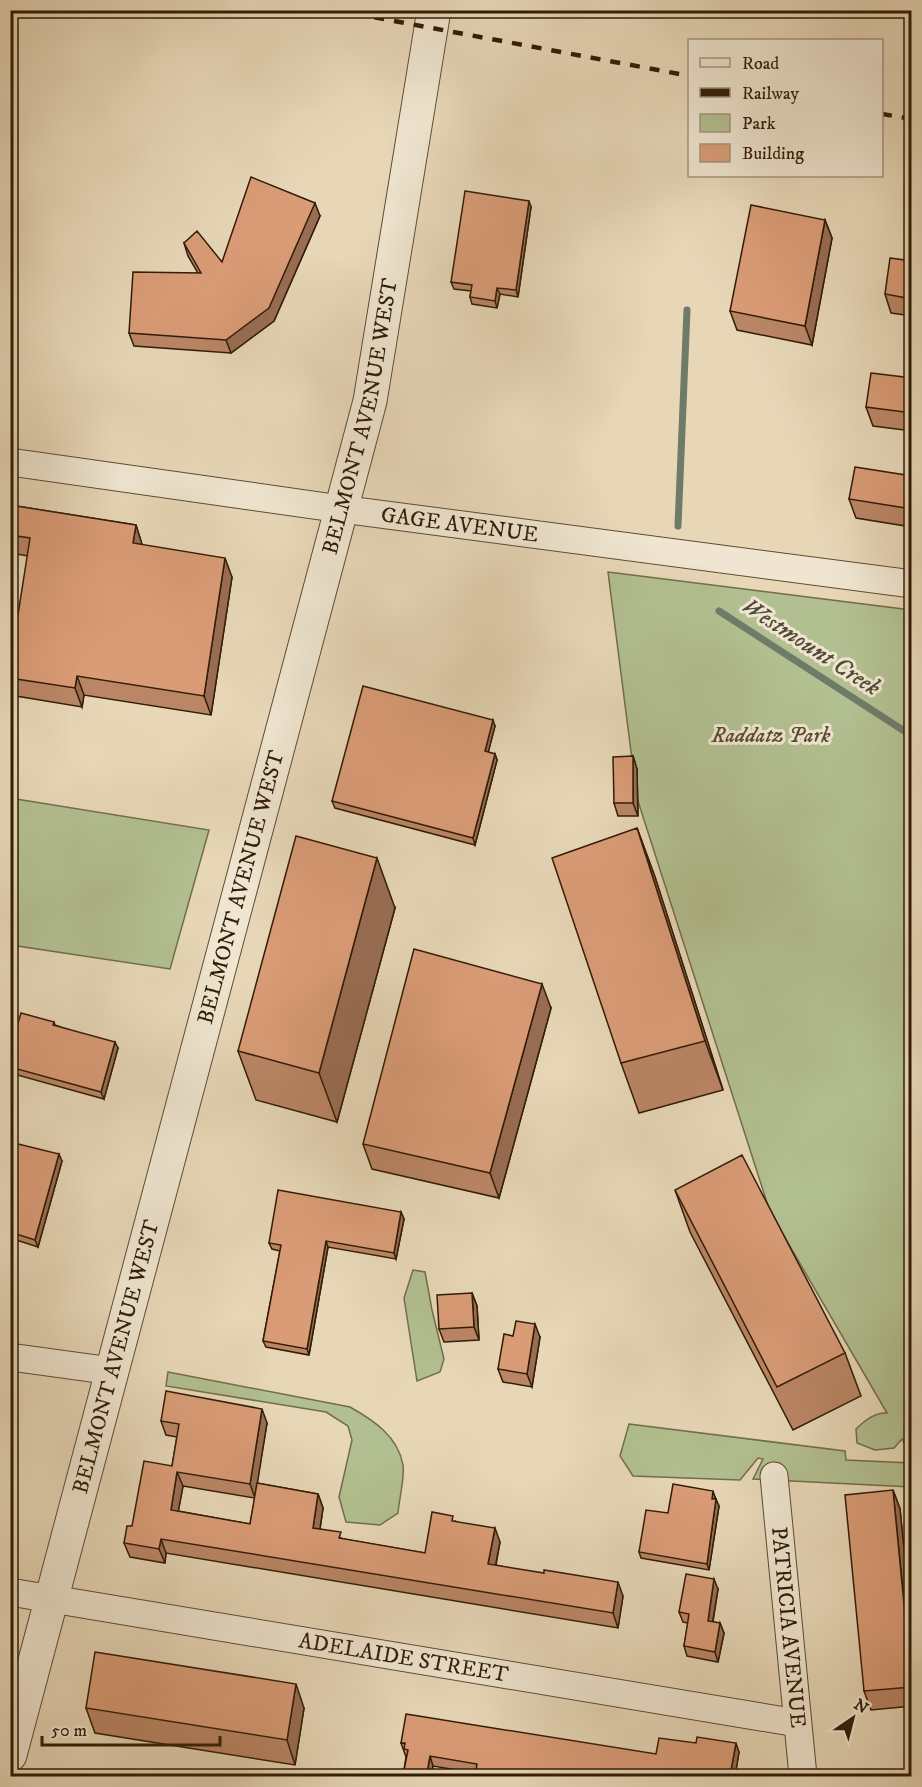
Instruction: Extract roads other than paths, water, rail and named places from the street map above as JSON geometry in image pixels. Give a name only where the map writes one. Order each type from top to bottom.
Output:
[{"type":"street","name":"BELMONT AVENUE WEST","points":[[10,1755],[370,401],[434,10]]},
{"type":"street","name":"GAGE AVENUE","points":[[10,462],[341,509],[912,584]]},
{"type":"street","points":[[10,1357],[112,1371]]},
{"type":"street","name":"PATRICIA AVENUE","points":[[774,1476],[802,1776]]},
{"type":"street","name":"ADELAIDE STREET","points":[[10,1592],[797,1723]]},
{"type":"waterway","name":"Westmount Creek","points":[[678,526],[687,310]]},
{"type":"waterway","name":"Westmount Creek","points":[[719,611],[912,736]]},
{"type":"railway","points":[[335,10],[688,76]]},
{"type":"railway","points":[[883,114],[912,119]]},
{"type":"park label","name":"Raddatz Park","points":[[771,735]]}]
